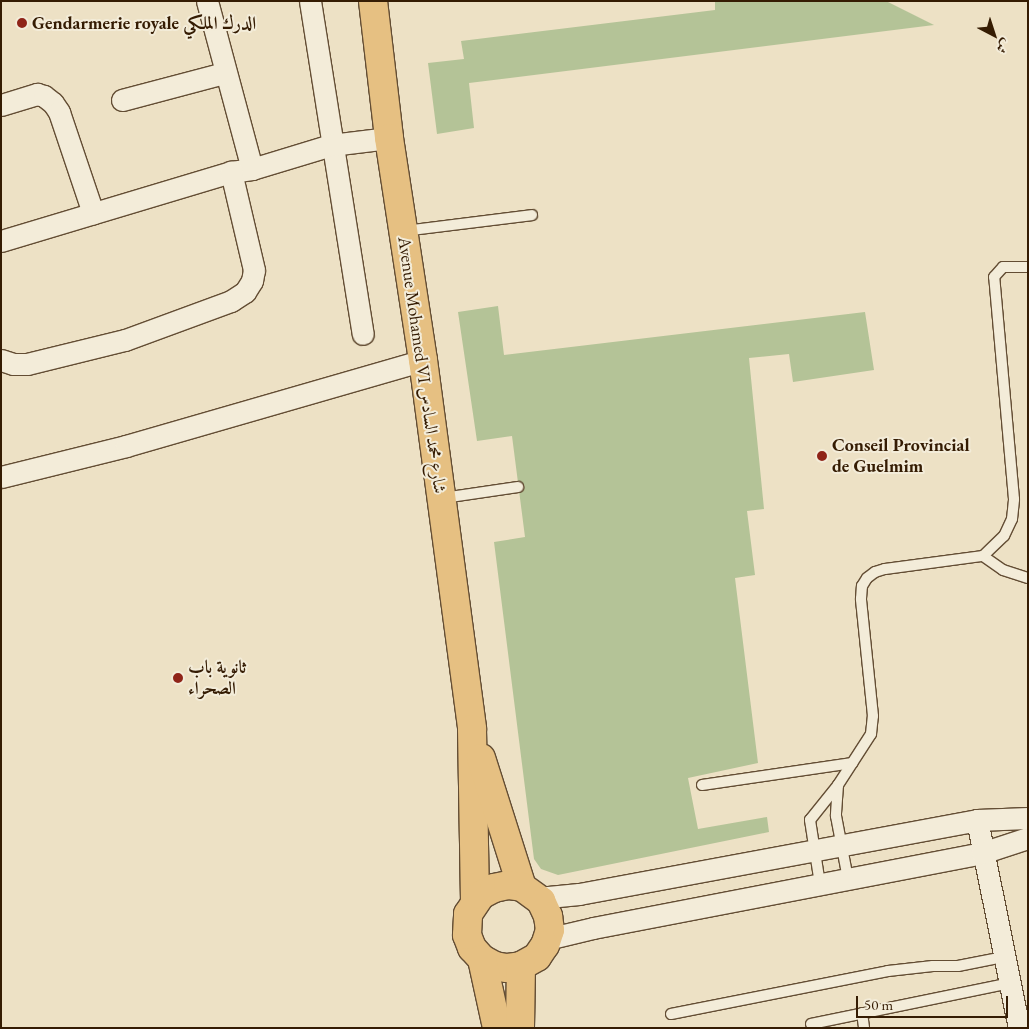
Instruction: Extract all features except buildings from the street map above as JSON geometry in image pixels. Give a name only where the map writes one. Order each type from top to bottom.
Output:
[{"type":"main road","name":"Avenue Mohamed VI شارع محمد السادس","points":[[373,1],[390,138],[423,360],[472,729],[475,902],[468,914],[467,935],[472,948],[482,959],[497,1028]]},
{"type":"main road","name":"Avenue Mohamed VI شارع محمد السادس","points":[[472,729],[530,893],[548,916],[550,930],[547,939]]},
{"type":"main road","points":[[475,902],[481,895],[494,888],[508,885],[530,893]]},
{"type":"main road","points":[[482,959],[501,967],[521,966],[536,957],[547,939]]},
{"type":"main road","points":[[520,1028],[521,966]]},
{"type":"street","points":[[1,360],[13,364],[27,364],[125,340],[231,301],[245,292],[252,282],[254,270],[241,170],[224,73],[207,1]]},
{"type":"street","points":[[310,1],[331,145],[363,334]]},
{"type":"street","points":[[122,100],[224,73]]},
{"type":"street","points":[[1,105],[37,94],[44,96],[53,103],[59,112],[93,213]]},
{"type":"street","points":[[1,241],[331,145],[390,138]]},
{"type":"street","points":[[1,478],[126,446],[423,360]]},
{"type":"street","points":[[530,893],[579,894],[977,820],[1028,818]]},
{"type":"street","points":[[977,820],[982,853],[1019,1028]]},
{"type":"street","points":[[547,939],[593,928],[982,853],[1028,838]]},
{"type":"lane","points":[[403,231],[532,215]]},
{"type":"lane","points":[[820,884],[810,820],[838,785],[871,734],[873,716],[861,599],[862,586],[867,578],[875,572],[885,569],[982,556],[1004,536],[1012,520],[1014,499],[994,277],[1002,267],[1028,267]]},
{"type":"lane","points":[[441,498],[518,487]]},
{"type":"lane","points":[[982,556],[1003,570],[1028,578]]},
{"type":"lane","points":[[702,785],[852,763]]},
{"type":"lane","points":[[838,785],[836,816],[848,879]]},
{"type":"lane","points":[[671,1014],[888,972],[933,966],[958,966],[1004,956]]},
{"type":"lane","points":[[811,1024],[1010,983]]},
{"type":"lane","points":[[862,1013],[864,1028]]},
{"type":"green space","points":[[715,1],[886,1],[934,25],[469,83],[474,128],[437,134],[428,63],[464,59],[461,41],[715,10]]},
{"type":"green space","points":[[498,306],[504,355],[865,312],[874,370],[793,382],[789,354],[749,358],[764,509],[747,511],[755,575],[735,578],[758,763],[688,778],[698,829],[767,817],[769,832],[558,875],[541,869],[534,859],[494,542],[525,537],[512,436],[477,441],[458,312]]},
{"type":"place","name":"Gendarmerie royale الدرك الملكي","points":[[22,23]]},
{"type":"place","name":"Conseil Provincial de Guelmim","points":[[822,456]]},
{"type":"place","name":"ثانوية باب الصحراء","points":[[178,678]]}]
